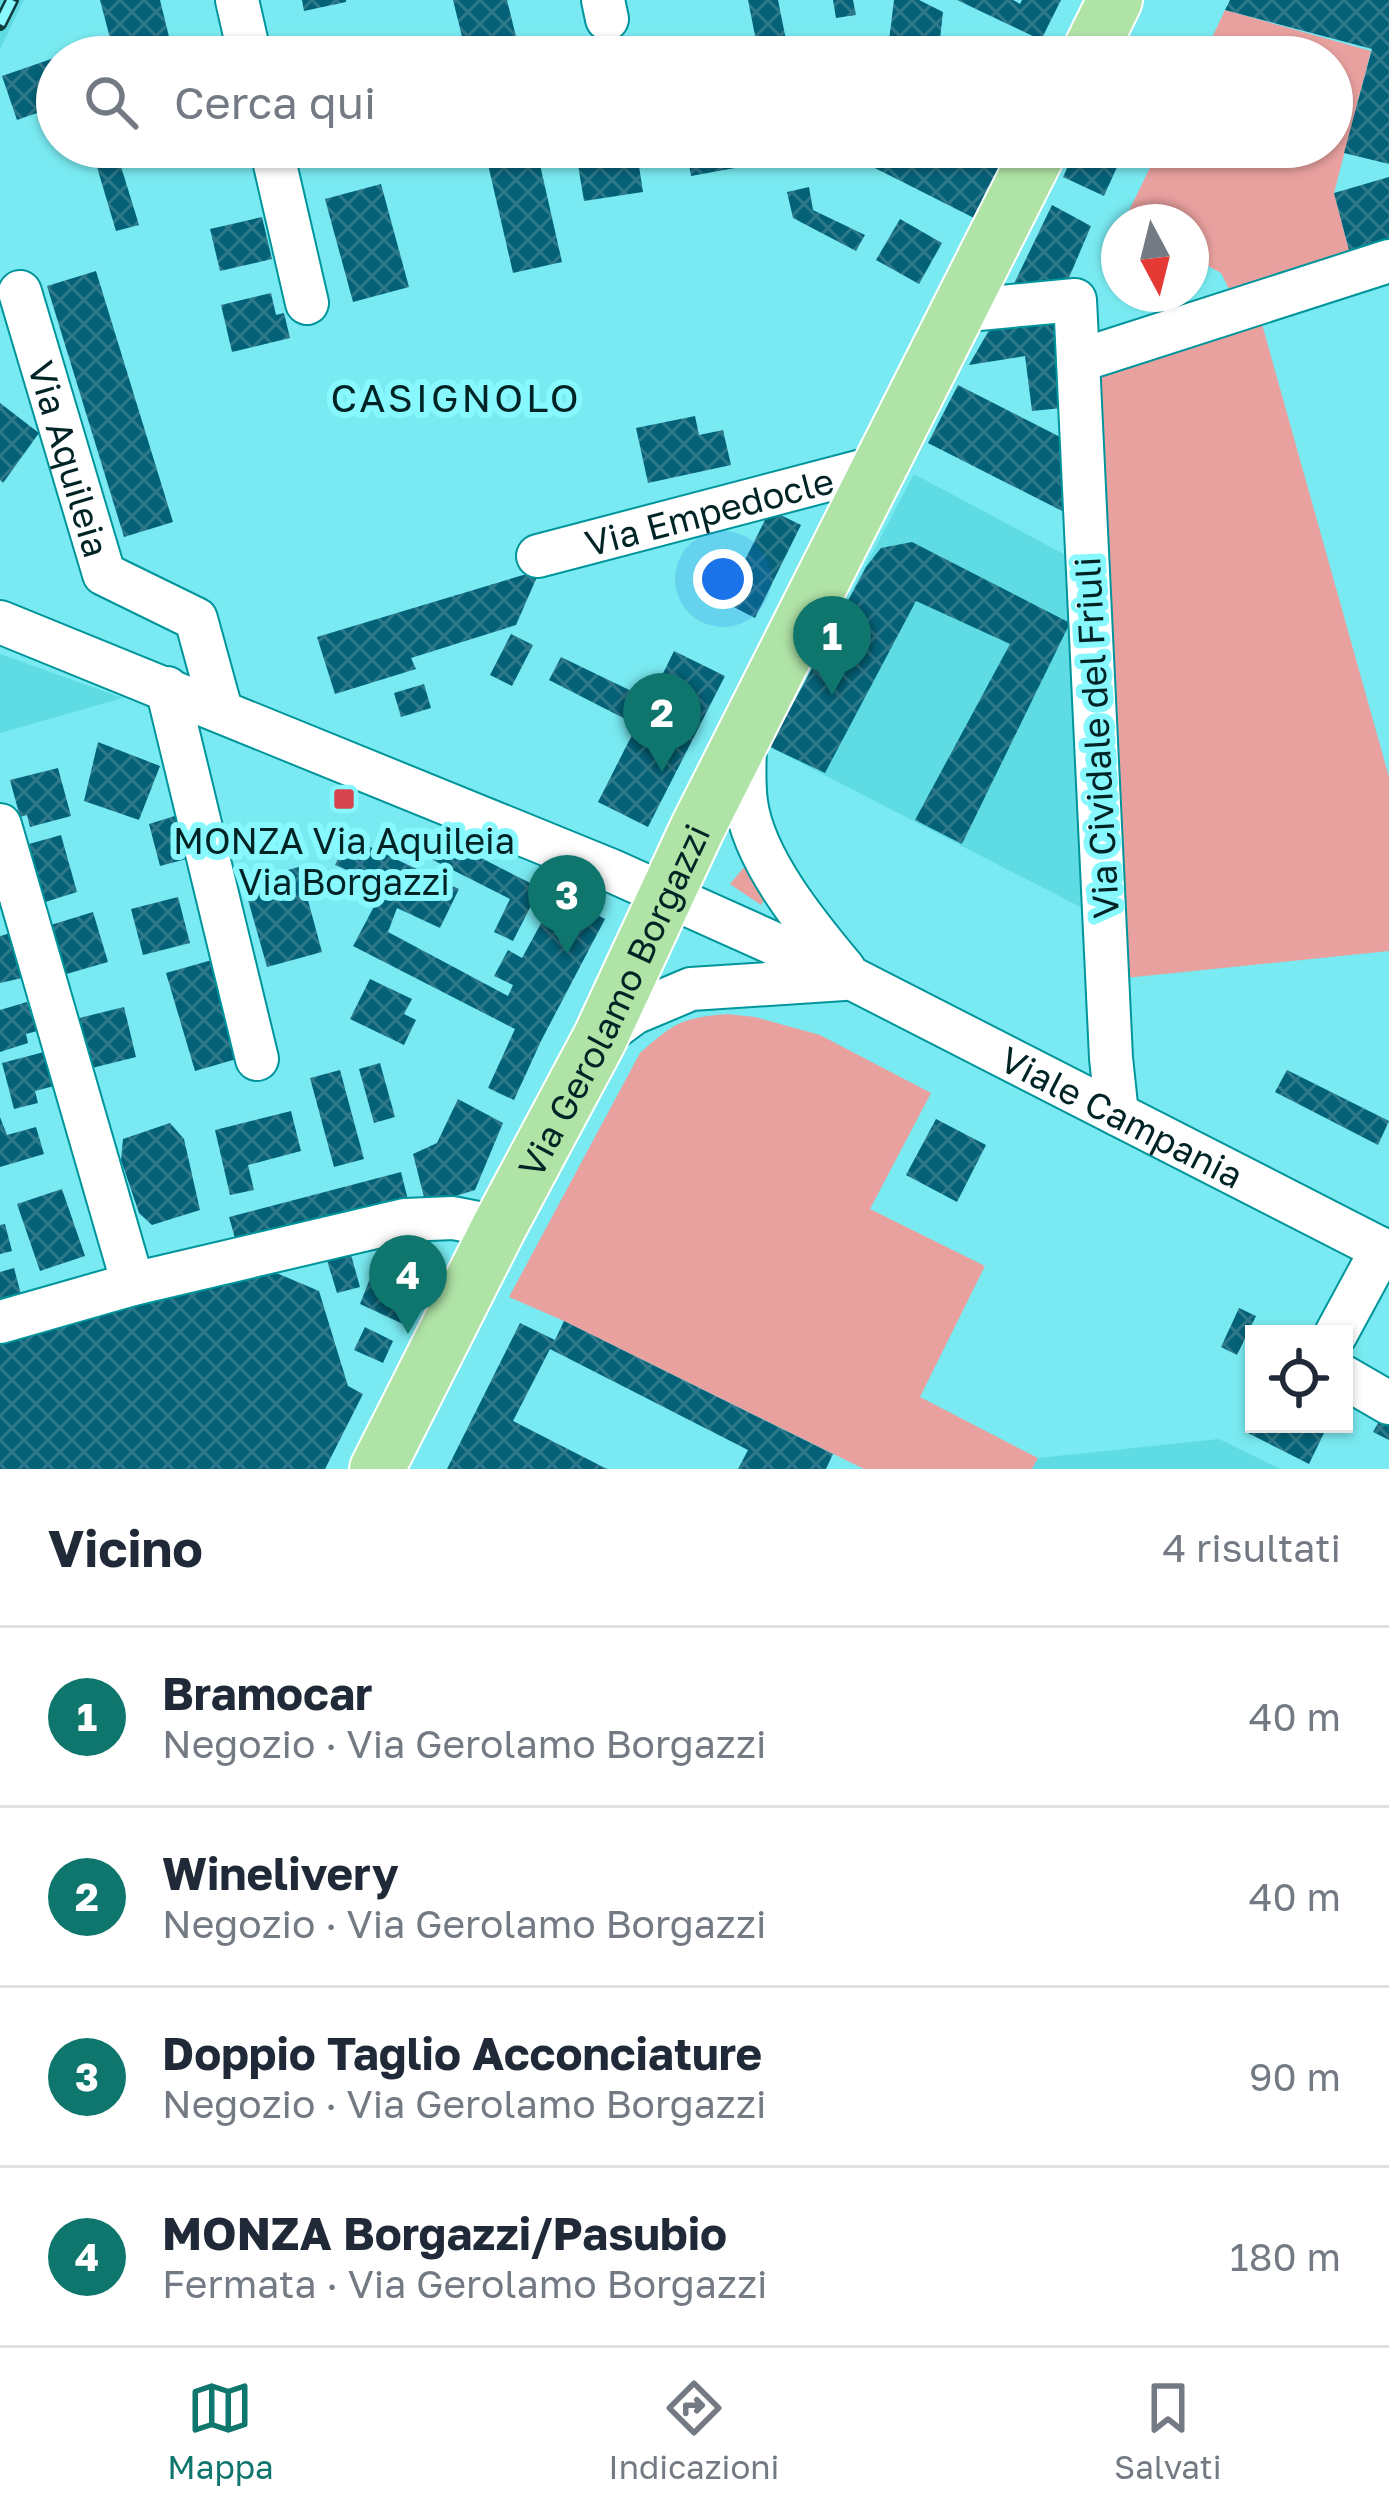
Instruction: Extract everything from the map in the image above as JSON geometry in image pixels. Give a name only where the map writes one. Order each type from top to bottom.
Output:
[{"type":"main road","points":[[1097,36],[1115,0]]},
{"type":"main road","name":"Via Gerolamo Borgazzi","points":[[377,1469],[600,1037],[698,829],[1030,168]]},
{"type":"street","points":[[237,0],[245,36]]},
{"type":"street","points":[[276,168],[307,303]]},
{"type":"street","points":[[1078,362],[1389,261]]},
{"type":"street","name":"Via Aquileia","points":[[20,292],[104,574],[196,619],[220,710]]},
{"type":"street","name":"Via Cividale del Friuli","points":[[957,311],[1075,300],[1117,1114]]},
{"type":"street","name":"Via Empedocle","points":[[538,556],[881,466]]},
{"type":"street","points":[[0,622],[667,896]]},
{"type":"street","points":[[167,688],[257,1059]]},
{"type":"street","name":"Viale Campania","points":[[745,737],[746,804],[757,842],[805,922],[853,979]]},
{"type":"street","points":[[0,825],[133,1284]]},
{"type":"street","name":"Viale Campania","points":[[667,896],[853,979],[1385,1251]]},
{"type":"street","points":[[600,1037],[634,1012],[691,989],[853,979]]},
{"type":"street","points":[[0,1322],[133,1284],[405,1220],[453,1218],[499,1227]]},
{"type":"street","points":[[1341,1325],[1385,1251]]},
{"type":"street","points":[[1353,1383],[1389,1403]]},
{"type":"shaded area","points":[[0,0],[24,0],[0,49]]},
{"type":"shaded area","points":[[1225,10],[1318,36],[1213,36]]},
{"type":"shaded area","points":[[1353,46],[1371,51],[1353,120]]},
{"type":"shaded area","points":[[1150,168],[1341,168],[1334,193],[1350,254],[1230,291],[1221,273],[1209,267],[1209,204],[1132,204]]},
{"type":"shaded area","points":[[1260,317],[1389,777],[1389,951],[1115,979],[1084,373]]},
{"type":"shaded area","points":[[914,474],[1073,559],[1090,912],[770,747]]},
{"type":"shaded area","points":[[0,654],[123,698],[0,733]]},
{"type":"shaded area","points":[[746,865],[767,895],[761,905],[730,884]]},
{"type":"shaded area","points":[[727,1014],[820,1035],[931,1093],[870,1209],[985,1266],[920,1397],[1038,1458],[1032,1469],[864,1469],[509,1297],[640,1053],[679,1024]]},
{"type":"shaded area","points":[[1219,1439],[1280,1469],[1032,1469],[1038,1458]]},
{"type":"building","points":[[100,0],[160,0],[169,36],[109,36]]},
{"type":"building","points":[[302,0],[346,0],[346,2],[304,11]]},
{"type":"building","points":[[453,0],[507,0],[516,36],[462,36]]},
{"type":"building","points":[[748,0],[778,0],[785,36],[755,36]]},
{"type":"building","points":[[833,0],[853,0],[856,15],[836,18]]},
{"type":"building","points":[[894,0],[919,0],[943,12],[940,36],[890,36]]},
{"type":"building","points":[[957,0],[1020,4],[1022,0],[1061,0],[1043,36],[1033,36]]},
{"type":"building","points":[[1230,0],[1389,0],[1389,164],[1353,155],[1353,120],[1372,49],[1353,44],[1353,36],[1323,36],[1225,10]]},
{"type":"building","points":[[36,64],[36,113],[17,120],[2,76]]},
{"type":"building","points":[[97,168],[121,168],[139,225],[116,231]]},
{"type":"building","points":[[489,168],[541,168],[562,262],[513,273]]},
{"type":"building","points":[[578,168],[639,168],[643,192],[584,201]]},
{"type":"building","points":[[690,168],[735,168],[691,176]]},
{"type":"building","points":[[875,168],[999,168],[974,218]]},
{"type":"building","points":[[1067,168],[1117,168],[1104,196],[1063,177]]},
{"type":"building","points":[[1389,177],[1389,241],[1350,254],[1334,193]]},
{"type":"building","points":[[381,184],[409,287],[353,302],[325,199]]},
{"type":"building","points":[[809,187],[813,210],[865,235],[856,251],[793,218],[787,192]]},
{"type":"building","points":[[1052,205],[1091,226],[1065,287],[1010,292]]},
{"type":"building","points":[[262,217],[272,259],[220,271],[210,229]]},
{"type":"building","points":[[900,219],[942,243],[919,284],[876,260]]},
{"type":"building","points":[[96,271],[173,522],[124,537],[47,286]]},
{"type":"building","points":[[271,293],[276,315],[284,313],[290,338],[232,352],[221,305]]},
{"type":"building","points":[[1064,306],[1072,407],[1032,411],[1025,356],[969,365],[996,318]]},
{"type":"building","points":[[958,385],[1070,442],[1072,516],[928,443]]},
{"type":"building","points":[[0,403],[39,433],[3,483],[0,480]]},
{"type":"building","points":[[695,416],[699,435],[723,430],[731,465],[648,483],[636,428]]},
{"type":"building","points":[[770,510],[801,525],[755,618],[724,602]]},
{"type":"building","points":[[912,542],[1070,623],[962,844],[915,820],[1010,644],[916,601],[825,773],[770,747],[866,567],[881,548]]},
{"type":"building","points":[[540,570],[516,625],[411,658],[416,669],[335,694],[317,637]]},
{"type":"building","points":[[511,634],[533,645],[512,686],[490,675]]},
{"type":"building","points":[[674,651],[725,676],[648,827],[598,802],[637,725],[549,680],[561,657],[650,700]]},
{"type":"building","points":[[424,684],[431,708],[401,717],[394,693]]},
{"type":"building","points":[[98,742],[160,766],[139,820],[84,801]]},
{"type":"building","points":[[58,768],[71,816],[30,827],[27,815],[20,817],[10,780]]},
{"type":"building","points":[[178,815],[190,858],[160,866],[149,824]]},
{"type":"building","points":[[61,835],[77,892],[39,904],[22,846]]},
{"type":"building","points":[[436,835],[540,888],[513,941],[494,932],[510,899],[425,856]]},
{"type":"building","points":[[349,837],[459,889],[440,928],[397,908],[388,932],[508,996],[513,985],[494,976],[508,950],[522,958],[557,894],[605,919],[514,1100],[488,1088],[515,1029],[353,946],[385,886],[335,865]]},
{"type":"building","points":[[299,867],[322,952],[267,967],[243,882]]},
{"type":"building","points":[[178,897],[190,943],[143,955],[131,909]]},
{"type":"building","points":[[93,912],[108,962],[56,977],[41,928]]},
{"type":"building","points":[[11,933],[22,978],[0,983],[0,936]]},
{"type":"building","points":[[212,960],[240,1058],[195,1071],[166,973]]},
{"type":"building","points":[[370,979],[412,999],[404,1014],[416,1020],[404,1045],[350,1019]]},
{"type":"building","points":[[27,1002],[37,1031],[26,1034],[28,1043],[0,1052],[0,1010]]},
{"type":"building","points":[[124,1007],[136,1057],[84,1070],[71,1020]]},
{"type":"building","points":[[44,1052],[54,1086],[35,1091],[38,1103],[14,1109],[2,1063]]},
{"type":"building","points":[[380,1063],[395,1117],[374,1123],[359,1069]]},
{"type":"building","points":[[340,1070],[364,1159],[334,1167],[310,1078]]},
{"type":"building","points":[[1287,1070],[1389,1121],[1378,1145],[1275,1092]]},
{"type":"building","points":[[458,1099],[503,1123],[475,1190],[426,1205],[413,1154],[437,1143]]},
{"type":"building","points":[[291,1111],[301,1151],[248,1165],[254,1190],[230,1195],[215,1130]]},
{"type":"building","points":[[0,1117],[7,1135],[36,1127],[44,1154],[0,1167]]},
{"type":"building","points":[[936,1119],[986,1145],[957,1202],[906,1175]]},
{"type":"building","points":[[170,1123],[184,1139],[200,1210],[152,1225],[139,1213],[121,1160],[123,1139]]},
{"type":"building","points":[[401,1172],[409,1204],[238,1249],[229,1217]]},
{"type":"building","points":[[62,1189],[85,1256],[40,1271],[17,1204]]},
{"type":"building","points":[[5,1224],[12,1251],[0,1254],[0,1225]]},
{"type":"building","points":[[405,1247],[438,1261],[403,1324],[360,1304],[378,1258]]},
{"type":"building","points":[[350,1251],[360,1287],[337,1293],[326,1257]]},
{"type":"building","points":[[14,1268],[23,1302],[0,1309],[0,1272]]},
{"type":"building","points":[[267,1269],[319,1291],[348,1386],[363,1394],[325,1469],[0,1469],[0,1341]]},
{"type":"building","points":[[1239,1308],[1256,1316],[1252,1325],[1245,1325],[1237,1355],[1221,1347]]},
{"type":"building","points":[[564,1321],[833,1454],[826,1469],[738,1469],[748,1450],[550,1349],[513,1421],[607,1469],[447,1469],[520,1323],[555,1340]]},
{"type":"building","points":[[365,1327],[393,1341],[383,1363],[354,1350]]},
{"type":"building","points":[[1389,1403],[1389,1440],[1373,1432]]},
{"type":"building","points":[[1248,1433],[1324,1433],[1309,1464]]},
{"type":"railway","points":[[0,24],[12,0]]},
{"type":"place","name":"Bramocar","points":[[832,695]]},
{"type":"place","name":"Winelivery","points":[[662,772]]},
{"type":"place","name":"MONZA Via Aquileia Via Borgazzi","points":[[344,799]]},
{"type":"place","name":"Doppio Taglio Acconciature","points":[[567,954]]},
{"type":"place","name":"MONZA Borgazzi/Pasubio","points":[[408,1334]]},
{"type":"district","name":"CASIGNOLO","points":[[456,397]]}]
